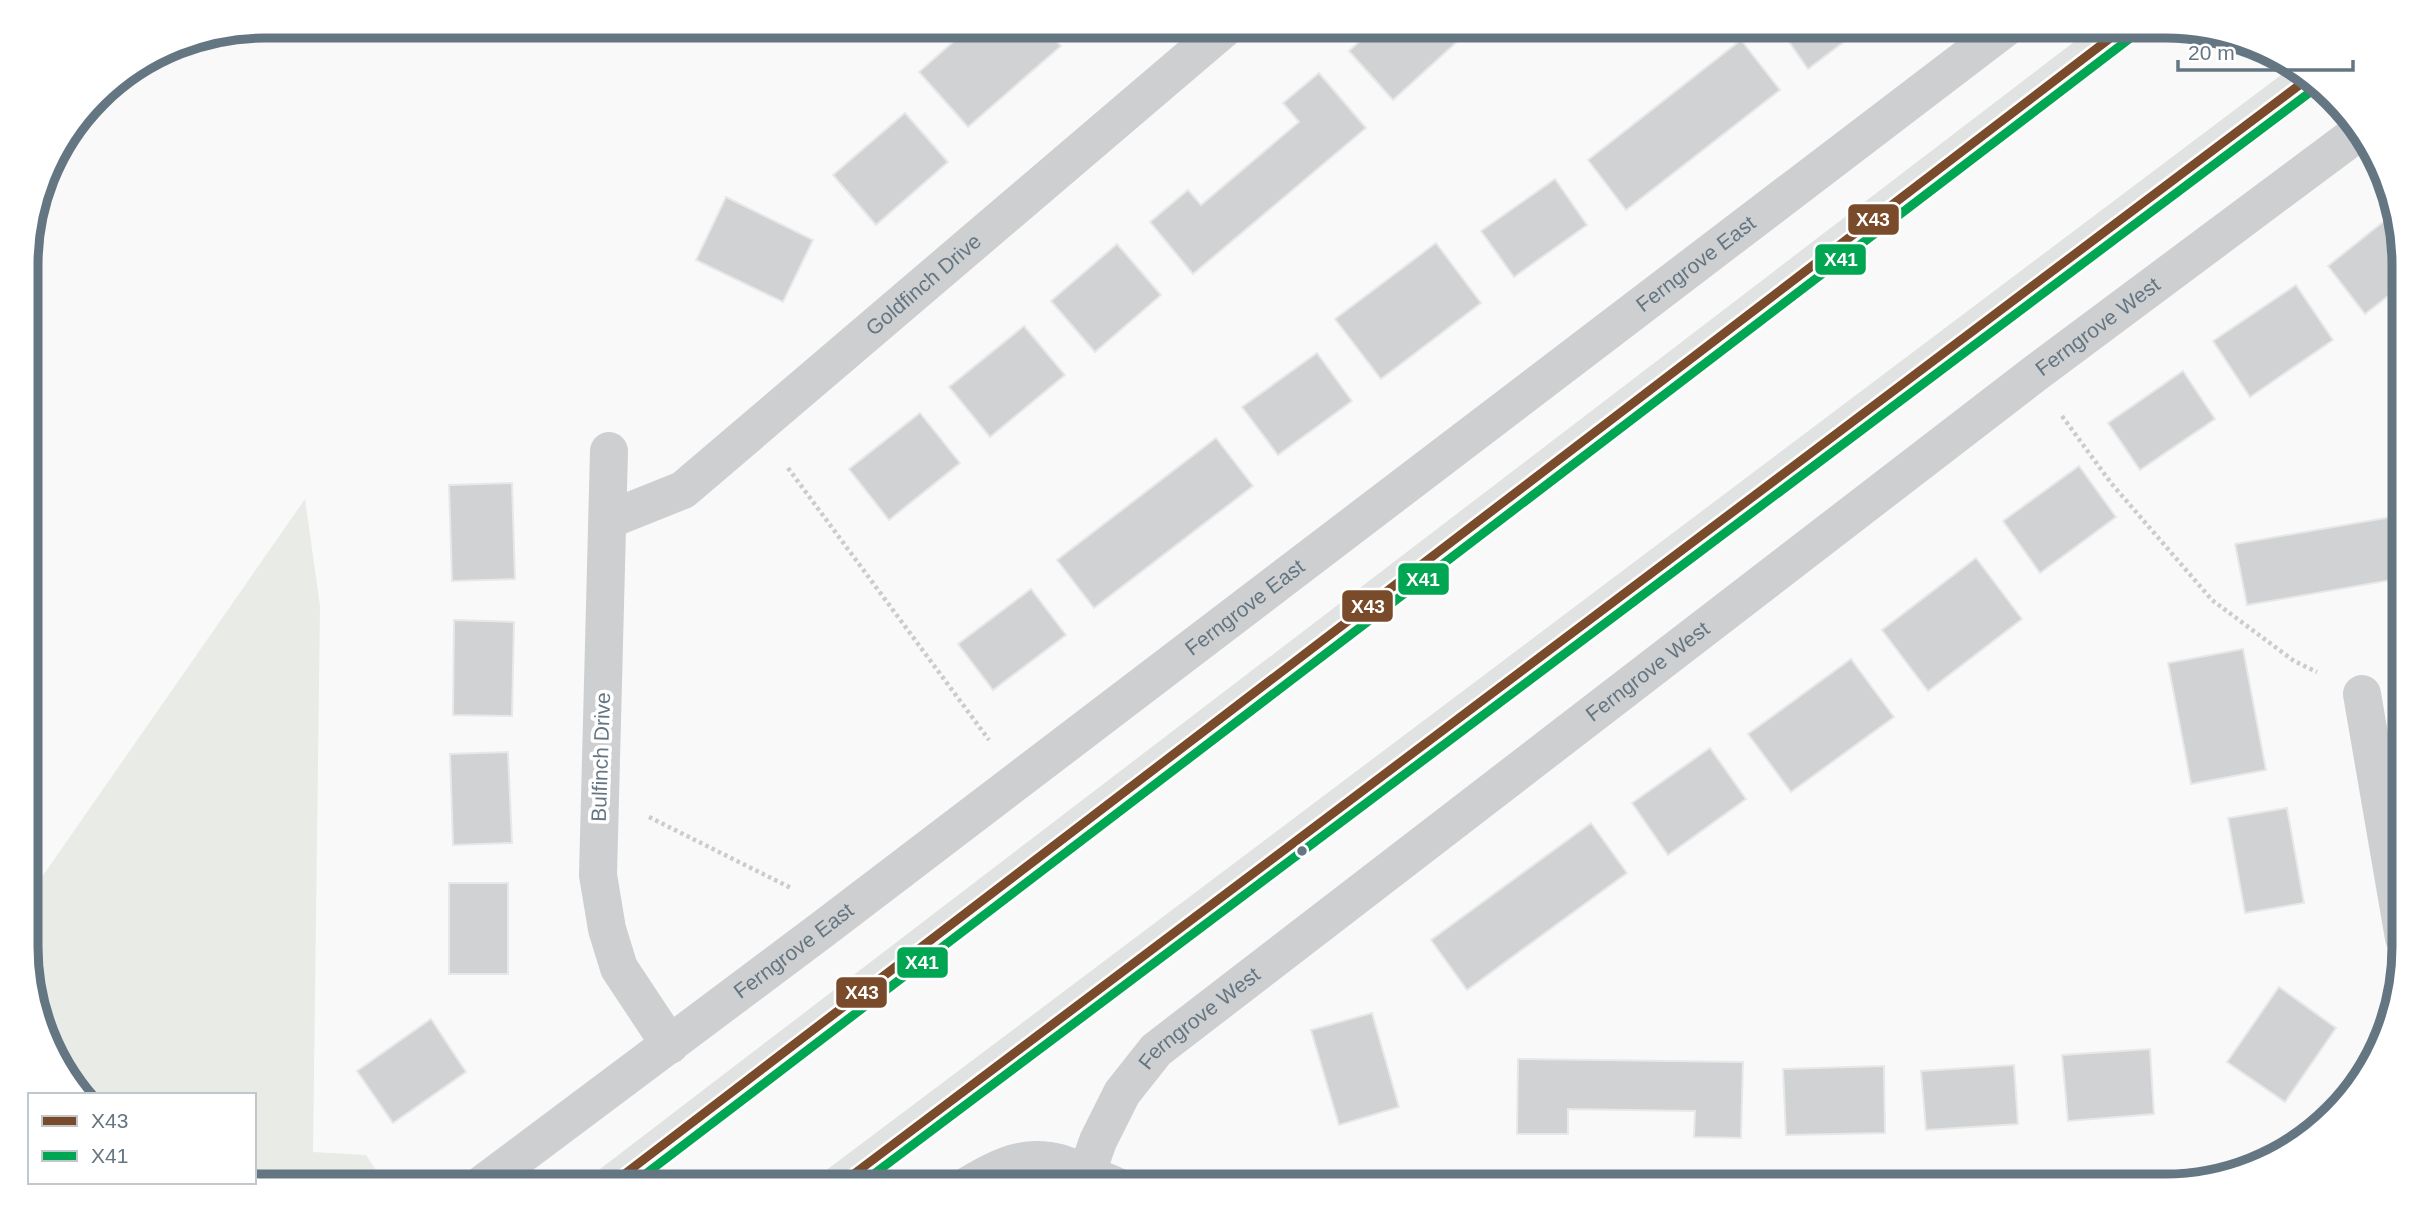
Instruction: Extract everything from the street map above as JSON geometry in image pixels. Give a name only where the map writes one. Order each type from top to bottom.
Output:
[{"type":"highway","points":[[625,1174],[2110,38]]},
{"type":"highway","points":[[853,1174],[2300,84]]},
{"type":"street","name":"Goldfinch Drive","points":[[607,520],[683,490],[1213,38]]},
{"type":"street","name":"Ferngrove East","points":[[496,1174],[824,929],[1992,38]]},
{"type":"street","name":"Ferngrove West","points":[[1101,1174],[1098,1141],[1122,1093],[1156,1051],[2032,375],[2352,138]]},
{"type":"street","name":"Bulfinch Drive","points":[[609,451],[598,875],[607,929],[619,968],[670,1045]]},
{"type":"street","points":[[2362,694],[2392,868]]},
{"type":"street","name":"Ferngrove West","points":[[987,1174],[996,1168],[1022,1161],[1050,1161],[1084,1174]]},
{"type":"path","points":[[2032,375],[2111,483],[2212,600],[2294,662],[2362,694]]},
{"type":"path","points":[[758,426],[1018,780]]},
{"type":"path","points":[[600,812],[645,815],[795,890],[824,929]]},
{"type":"shaded area","points":[[305,499],[320,606],[313,1152],[366,1155],[379,1174],[256,1173],[256,1093],[92,1093],[69,1060],[46,1005],[38,946],[38,883]]},
{"type":"building","points":[[957,38],[1054,38],[1061,46],[968,127],[919,72]]},
{"type":"building","points":[[1363,38],[1460,39],[1393,100],[1349,51]]},
{"type":"building","points":[[1786,38],[1849,38],[1808,69]]},
{"type":"building","points":[[1741,40],[1780,90],[1626,210],[1588,160]]},
{"type":"building","points":[[1319,73],[1366,128],[1193,274],[1150,222],[1188,190],[1201,205],[1299,122],[1283,103]]},
{"type":"building","points":[[905,113],[948,162],[876,225],[833,175]]},
{"type":"building","points":[[1555,179],[1587,225],[1514,277],[1481,231]]},
{"type":"building","points":[[726,197],[813,240],[783,302],[696,260]]},
{"type":"building","points":[[2387,219],[2390,236],[2392,293],[2365,314],[2328,266]]},
{"type":"building","points":[[1436,243],[1481,303],[1381,379],[1335,319]]},
{"type":"building","points":[[1117,244],[1161,295],[1095,352],[1051,301]]},
{"type":"building","points":[[2296,285],[2333,340],[2250,397],[2213,341]]},
{"type":"building","points":[[1024,326],[1065,375],[990,437],[949,387]]},
{"type":"building","points":[[1317,353],[1352,401],[1278,455],[1242,407]]},
{"type":"building","points":[[2183,371],[2215,419],[2140,470],[2108,423]]},
{"type":"building","points":[[920,413],[960,463],[889,520],[849,469]]},
{"type":"building","points":[[1216,438],[1253,486],[1094,608],[1057,560]]},
{"type":"building","points":[[2079,466],[2116,517],[2040,573],[2003,521]]},
{"type":"building","points":[[512,483],[515,579],[452,581],[449,485]]},
{"type":"building","points":[[2392,517],[2392,580],[2247,605],[2235,544]]},
{"type":"building","points":[[1976,558],[2022,619],[1928,691],[1882,630]]},
{"type":"building","points":[[1031,589],[1066,635],[993,690],[958,644]]},
{"type":"building","points":[[454,620],[514,622],[512,716],[453,715]]},
{"type":"building","points":[[2243,649],[2266,770],[2191,784],[2168,663]]},
{"type":"building","points":[[1851,659],[1894,717],[1791,792],[1748,734]]},
{"type":"building","points":[[1710,748],[1746,799],[1668,855],[1632,803]]},
{"type":"building","points":[[508,752],[512,843],[453,845],[450,754]]},
{"type":"building","points":[[2287,808],[2304,903],[2245,913],[2228,818]]},
{"type":"building","points":[[1591,823],[1627,873],[1467,990],[1431,940]]},
{"type":"building","points":[[449,883],[508,883],[508,974],[449,974]]},
{"type":"building","points":[[2279,987],[2336,1028],[2285,1102],[2227,1062]]},
{"type":"building","points":[[1372,1013],[1399,1107],[1339,1125],[1311,1030]]},
{"type":"building","points":[[431,1019],[466,1072],[393,1123],[357,1071]]},
{"type":"building","points":[[2150,1049],[2154,1114],[2068,1121],[2062,1055]]},
{"type":"building","points":[[1518,1059],[1743,1062],[1741,1138],[1694,1137],[1695,1111],[1568,1109],[1568,1134],[1517,1134]]},
{"type":"building","points":[[2014,1065],[2018,1124],[1926,1130],[1921,1071]]},
{"type":"building","points":[[1884,1066],[1885,1133],[1786,1135],[1783,1069]]},
{"type":"transit line","name":"X43","points":[[625,1174],[2110,38]]},
{"type":"transit line","name":"X41","points":[[646,1174],[2130,38]]},
{"type":"transit line","name":"X43","points":[[854,1174],[2300,84]]},
{"type":"transit line","name":"X41","points":[[874,1174],[2310,92]]}]
